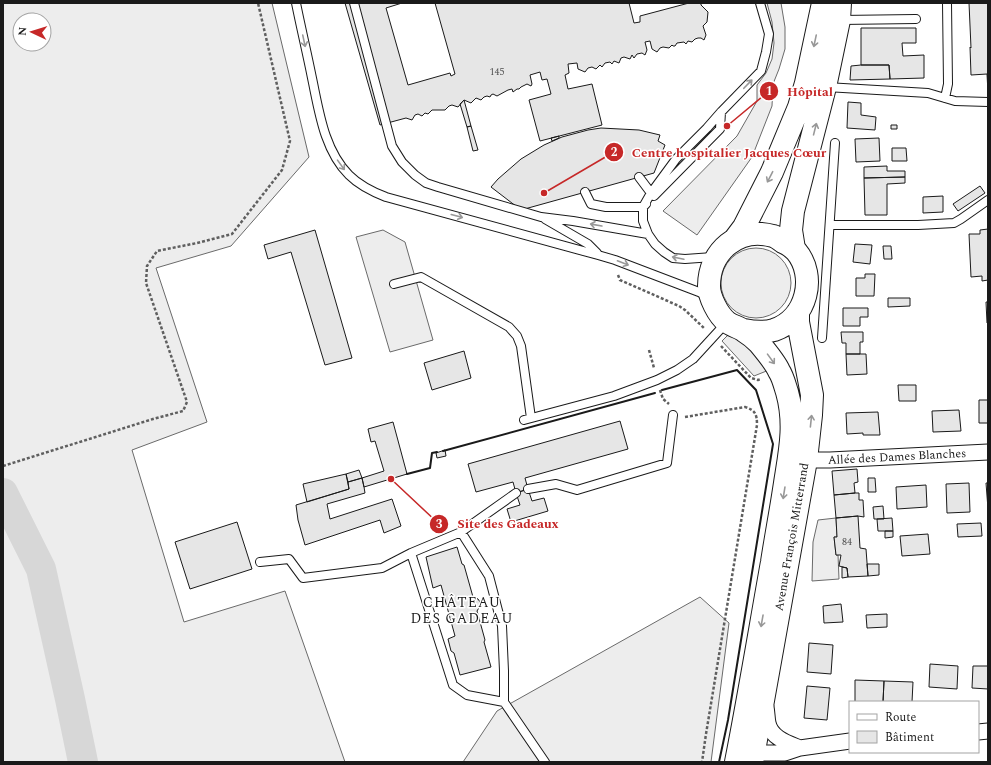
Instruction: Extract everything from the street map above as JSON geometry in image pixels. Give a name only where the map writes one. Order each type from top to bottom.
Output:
[{"type":"main road","points":[[794,249],[792,230],[793,211],[816,85],[823,3]]},
{"type":"main road","points":[[735,239],[744,227],[772,172],[799,107],[816,85],[840,12]]},
{"type":"main road","points":[[758,234],[775,236],[794,249],[805,269],[816,284],[805,298],[798,312],[788,322],[775,329],[760,332],[728,330],[711,298],[708,288],[711,267],[716,257],[727,244],[745,235],[758,234]]},
{"type":"main road","name":"Avenue François Mitterrand","points":[[746,753],[765,690],[806,460],[812,395],[798,322],[798,312]]},
{"type":"main road","name":"Avenue François Mitterrand","points":[[728,330],[760,344],[779,371],[787,392],[791,410],[792,428],[790,455],[746,753]]},
{"type":"street","name":"Allée des Dames Blanches","points":[[806,460],[988,452]]},
{"type":"street","points":[[765,690],[768,723],[772,733],[778,738],[800,748]]},
{"type":"street","points":[[746,753],[785,758],[800,748],[849,742]]},
{"type":"lane","points":[[296,3],[322,124],[330,146],[339,162],[349,175],[373,192],[386,197],[615,260],[692,289],[711,298]]},
{"type":"lane","points":[[354,3],[392,146],[402,162],[415,175],[426,183],[541,216],[648,234]]},
{"type":"lane","points":[[716,257],[685,259],[673,258],[664,252],[648,234],[643,221],[643,207],[651,193],[676,159],[761,71],[769,34],[760,3]]},
{"type":"lane","points":[[945,98],[948,84],[948,3]]},
{"type":"lane","points":[[840,12],[916,19]]},
{"type":"lane","points":[[816,85],[928,93],[955,101],[988,102]]},
{"type":"lane","points":[[585,192],[591,204],[606,207],[643,207],[720,129],[721,112]]},
{"type":"lane","points":[[822,338],[816,284],[830,225],[834,143]]},
{"type":"lane","points":[[639,177],[651,193]]},
{"type":"lane","points":[[830,225],[918,225],[954,223],[988,200]]},
{"type":"lane","points":[[541,216],[588,244],[598,255]]},
{"type":"lane","points":[[394,284],[421,277],[509,327],[517,336],[521,346],[527,419],[614,396],[657,380],[685,365],[728,330]]},
{"type":"lane","points":[[528,489],[556,484],[577,490],[667,463],[673,415]]},
{"type":"lane","points":[[260,562],[289,559],[303,578],[382,568],[410,553],[460,532],[516,492]]},
{"type":"lane","points":[[460,532],[489,576],[502,626],[504,702],[545,762]]},
{"type":"lane","points":[[410,553],[454,685],[468,695],[504,702]]},
{"type":"path","points":[[3,466],[183,411],[187,402],[146,283],[147,266],[157,251],[232,234],[282,170],[290,141],[258,3]]},
{"type":"path","points":[[617,269],[620,280],[728,330],[752,378],[758,380],[764,377]]},
{"type":"path","points":[[648,350],[663,399],[672,407],[673,415],[684,417],[745,406],[750,408],[756,414],[757,420],[702,762]]},
{"type":"shaded area","points":[[3,3],[272,3],[309,157],[231,246],[156,268],[207,422],[132,450],[184,622],[285,591],[345,762],[3,762]]},
{"type":"shaded area","points":[[767,3],[781,3],[785,27],[785,49],[773,84],[772,106],[752,157],[697,235],[663,211],[737,136],[757,101],[757,85],[766,73],[772,59],[774,43],[772,22]]},
{"type":"shaded area","points":[[383,230],[405,242],[433,340],[390,352],[356,237]]},
{"type":"shaded area","points":[[756,248],[769,251],[781,258],[788,270],[791,283],[788,296],[781,308],[769,315],[756,318],[743,315],[731,308],[724,296],[721,283],[724,270],[731,258],[743,251]]},
{"type":"shaded area","points":[[729,334],[747,343],[769,370],[754,376],[722,341]]},
{"type":"shaded area","points":[[836,518],[837,537],[834,537],[836,555],[838,555],[839,579],[812,581],[813,542],[818,520]]},
{"type":"shaded area","points":[[700,597],[729,623],[711,762],[463,762],[497,711]]},
{"type":"building","points":[[345,3],[402,3],[386,8],[408,85],[450,73],[451,76],[455,74],[435,3],[629,3],[634,23],[640,22],[640,16],[689,3],[701,3],[701,5],[708,12],[707,22],[703,26],[706,35],[704,40],[698,38],[692,42],[688,41],[686,44],[684,42],[677,43],[675,46],[672,45],[669,48],[660,48],[657,52],[652,49],[650,41],[645,42],[647,50],[645,55],[642,53],[637,54],[634,58],[632,55],[630,59],[624,57],[621,58],[619,63],[614,61],[612,64],[610,62],[605,63],[602,67],[600,65],[596,69],[592,67],[588,68],[585,72],[578,69],[577,63],[568,64],[569,73],[565,75],[568,89],[592,84],[602,125],[540,141],[529,100],[551,94],[547,79],[542,80],[540,72],[530,75],[531,86],[527,84],[513,92],[512,89],[497,96],[493,94],[490,97],[484,97],[481,100],[476,98],[471,103],[464,100],[458,107],[452,105],[445,110],[432,110],[428,114],[425,113],[422,116],[418,114],[415,115],[412,120],[406,118],[380,125]]},
{"type":"building","points":[[969,3],[988,3],[988,93],[987,74],[971,75]]},
{"type":"building","points":[[861,28],[916,28],[916,43],[902,43],[903,56],[924,55],[924,78],[890,79],[889,65],[861,65]]},
{"type":"building","points":[[889,65],[890,79],[850,80],[851,66]]},
{"type":"building","points":[[464,100],[471,126],[467,127],[460,104]]},
{"type":"building","points":[[848,102],[861,103],[861,115],[876,117],[875,130],[847,128]]},
{"type":"building","points":[[891,125],[897,125],[897,129],[891,129]]},
{"type":"building","points":[[471,126],[478,150],[473,151],[467,127]]},
{"type":"building","points":[[601,128],[639,130],[660,135],[658,141],[665,145],[654,173],[521,210],[491,187],[521,159],[544,145],[562,137]]},
{"type":"building","points":[[559,136],[559,138],[552,141],[551,138]]},
{"type":"building","points":[[879,138],[880,161],[856,162],[855,139]]},
{"type":"building","points":[[892,148],[906,148],[907,161],[892,161]]},
{"type":"building","points":[[887,166],[887,171],[905,171],[905,177],[864,178],[864,167]]},
{"type":"building","points":[[905,177],[905,183],[887,184],[887,215],[865,215],[864,178]]},
{"type":"building","points":[[980,186],[985,193],[958,211],[953,204]]},
{"type":"building","points":[[943,196],[943,212],[923,213],[923,197]]},
{"type":"building","points":[[988,229],[988,280],[982,281],[982,276],[971,277],[969,234],[980,234],[980,230]]},
{"type":"building","points":[[315,230],[352,358],[325,365],[291,252],[268,259],[264,245]]},
{"type":"building","points":[[855,244],[872,245],[870,264],[853,262]]},
{"type":"building","points":[[883,246],[891,246],[892,259],[884,259]]},
{"type":"building","points":[[865,274],[875,274],[874,296],[856,296],[856,278],[865,278]]},
{"type":"building","points":[[888,298],[910,298],[910,306],[888,307]]},
{"type":"building","points":[[986,302],[988,302],[988,323],[987,323]]},
{"type":"building","points":[[843,308],[868,308],[868,317],[860,317],[860,326],[843,326]]},
{"type":"building","points":[[841,332],[863,332],[863,342],[860,342],[860,354],[846,354],[846,343],[842,343]]},
{"type":"building","points":[[464,351],[471,378],[432,390],[424,363]]},
{"type":"building","points":[[846,354],[866,354],[867,374],[847,375]]},
{"type":"building","points":[[898,385],[916,385],[916,401],[899,401]]},
{"type":"building","points":[[979,400],[988,400],[988,423],[979,423]]},
{"type":"building","points":[[959,410],[961,431],[933,432],[932,411]]},
{"type":"building","points":[[878,412],[880,435],[863,435],[863,433],[847,434],[846,413]]},
{"type":"building","points":[[620,421],[628,449],[525,478],[528,489],[516,493],[513,482],[476,492],[468,464]]},
{"type":"building","points":[[393,422],[407,474],[364,487],[362,478],[384,471],[375,441],[371,442],[368,429]]},
{"type":"building","points":[[445,450],[446,456],[437,458],[436,453]]},
{"type":"building","points":[[857,469],[858,482],[854,483],[855,493],[834,495],[832,471]]},
{"type":"building","points":[[359,470],[362,478],[348,482],[346,474]]},
{"type":"building","points":[[346,474],[349,489],[307,502],[303,484]]},
{"type":"building","points":[[362,478],[365,493],[327,504],[330,519],[392,499],[401,526],[384,533],[380,520],[305,545],[298,520],[296,505],[349,489],[348,482]]},
{"type":"building","points":[[868,478],[875,478],[876,492],[868,492]]},
{"type":"building","points":[[969,483],[970,512],[947,513],[946,484]]},
{"type":"building","points":[[986,483],[988,483],[988,509]]},
{"type":"building","points":[[926,485],[927,507],[897,509],[896,487]]},
{"type":"building","points":[[528,489],[532,501],[544,498],[548,511],[511,522],[507,509],[520,505],[516,493]]},
{"type":"building","points":[[859,493],[859,500],[863,500],[864,517],[858,516],[836,518],[834,495]]},
{"type":"building","points":[[883,506],[884,519],[874,519],[873,507]]},
{"type":"building","points":[[858,516],[860,548],[866,549],[868,576],[848,577],[847,568],[839,566],[841,555],[836,555],[834,537],[837,537],[836,518]]},
{"type":"building","points":[[892,518],[893,531],[878,531],[877,519]]},
{"type":"building","points":[[237,522],[252,569],[190,589],[175,542]]},
{"type":"building","points":[[981,523],[982,536],[958,537],[957,524]]},
{"type":"building","points":[[885,531],[893,531],[893,537],[885,538]]},
{"type":"building","points":[[928,534],[930,554],[902,556],[900,536]]},
{"type":"building","points":[[457,547],[473,597],[478,599],[480,602],[480,606],[477,611],[491,667],[460,675],[454,653],[451,651],[448,639],[455,636],[441,585],[433,588],[426,557]]},
{"type":"building","points":[[867,564],[879,564],[879,575],[868,576]]},
{"type":"building","points":[[842,567],[847,568],[848,577],[842,578]]},
{"type":"building","points":[[841,604],[843,622],[824,623],[823,606]]},
{"type":"building","points":[[887,614],[887,627],[867,628],[866,615]]},
{"type":"building","points":[[809,643],[833,645],[831,674],[807,672]]},
{"type":"building","points":[[930,664],[958,666],[957,689],[929,687]]},
{"type":"building","points":[[973,666],[988,666],[988,689],[972,688]]},
{"type":"building","points":[[855,680],[884,681],[883,701],[855,701]]},
{"type":"building","points":[[884,681],[913,682],[912,701],[883,701]]},
{"type":"building","points":[[807,686],[830,688],[827,720],[804,718]]},
{"type":"waterway","points":[[3,493],[41,569],[83,762]]},
{"type":"wall","points":[[662,390],[737,370],[756,390],[773,444],[728,720],[719,762]]},
{"type":"wall","points":[[443,451],[655,393]]},
{"type":"wall","points":[[407,474],[430,468],[432,453],[437,452]]},
{"type":"place","name":"Hôpital","points":[[727,126]]},
{"type":"place","name":"Centre hospitalier Jacques Cœur","points":[[544,193]]},
{"type":"place","name":"Site des Gadeaux","points":[[391,479]]},
{"type":"district","name":"CHÂTEAU DES GADEAU","points":[[462,610]]}]
